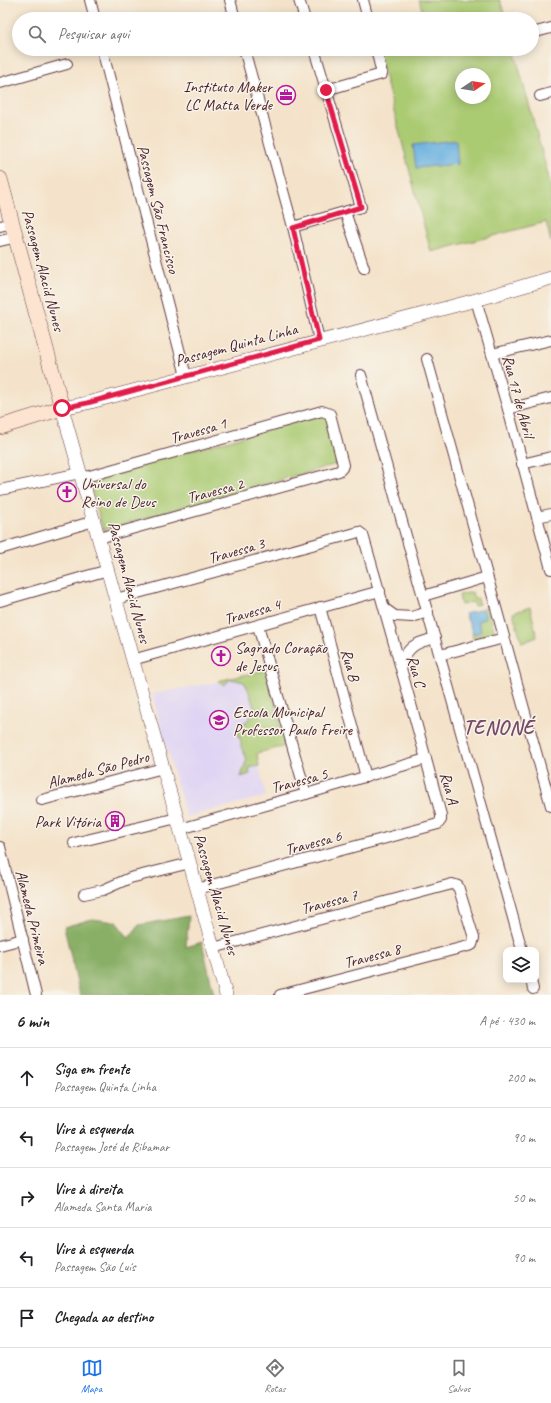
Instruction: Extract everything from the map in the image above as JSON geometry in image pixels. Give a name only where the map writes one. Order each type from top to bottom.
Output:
[{"type":"main road","name":"Passagem Alacid Nunes","points":[[0,178],[10,229],[62,408]]},
{"type":"main road","name":"Passagem Quinta Linha","points":[[0,427],[62,408]]},
{"type":"street","points":[[90,0],[93,12]]},
{"type":"street","points":[[230,0],[234,12]]},
{"type":"street","points":[[299,0],[303,12]]},
{"type":"street","points":[[363,0],[366,12]]},
{"type":"street","points":[[539,31],[551,28]]},
{"type":"street","name":"Passagem São Francisco","points":[[104,56],[186,376]]},
{"type":"street","points":[[246,56],[293,228],[319,340]]},
{"type":"street","points":[[293,228],[361,207],[316,56]]},
{"type":"street","points":[[326,90],[382,74],[378,56]]},
{"type":"street","points":[[0,83],[67,64]]},
{"type":"street","points":[[540,96],[551,93]]},
{"type":"street","points":[[344,212],[364,268]]},
{"type":"street","points":[[0,242],[10,229]]},
{"type":"street","name":"Passagem Quinta Linha","points":[[62,408],[87,403],[319,340],[550,282]]},
{"type":"street","name":"Rua 17 de Abril","points":[[476,300],[508,409],[551,569]]},
{"type":"street","points":[[492,354],[551,340]]},
{"type":"street","points":[[427,359],[551,806]]},
{"type":"street","points":[[361,375],[521,947]]},
{"type":"street","points":[[508,409],[551,398]]},
{"type":"street","name":"Passagem Alacid Nunes","points":[[62,408],[226,995]]},
{"type":"street","name":"Travessa 1","points":[[0,490],[81,475],[322,411],[330,414],[343,466],[339,471]]},
{"type":"street","points":[[522,464],[551,457]]},
{"type":"street","name":"Travessa 2","points":[[99,538],[339,471]]},
{"type":"street","points":[[537,517],[551,514]]},
{"type":"street","points":[[0,549],[94,521]]},
{"type":"street","name":"Travessa 3","points":[[116,599],[359,532],[362,535]]},
{"type":"street","name":"Rua C","points":[[362,535],[380,591],[426,759]]},
{"type":"street","points":[[0,601],[108,570]]},
{"type":"street","points":[[423,596],[487,577]]},
{"type":"street","name":"Travessa 4","points":[[132,660],[380,591]]},
{"type":"street","name":"Rua B","points":[[320,607],[366,777]]},
{"type":"street","points":[[384,609],[395,616],[412,617],[428,612]]},
{"type":"street","points":[[258,626],[306,794]]},
{"type":"street","points":[[400,666],[405,655],[418,642],[435,638]]},
{"type":"street","points":[[440,655],[504,638]]},
{"type":"street","name":"Travessa 5","points":[[74,843],[178,823],[306,794],[426,759]]},
{"type":"street","name":"Rua A","points":[[426,759],[441,815],[441,820],[438,824]]},
{"type":"street","name":"Alameda São Pedro","points":[[42,800],[163,768]]},
{"type":"street","name":"Travessa 6","points":[[197,889],[438,824]]},
{"type":"street","name":"Alameda Primeira","points":[[0,847],[36,995]]},
{"type":"street","points":[[84,894],[103,890],[130,878],[190,863]]},
{"type":"street","name":"Travessa 7","points":[[213,948],[452,884],[458,886],[474,938],[472,945]]},
{"type":"street","points":[[0,945],[22,939]]},
{"type":"street","name":"Travessa 8","points":[[280,995],[472,945]]},
{"type":"shaded area","name":"Escola Municipal Professor Paulo Freire","points":[[266,670],[286,746],[256,753],[266,796],[186,817],[152,694],[217,682]]},
{"type":"green space","points":[[419,0],[500,0],[504,12],[423,12]]},
{"type":"green space","points":[[379,56],[516,56],[551,186],[551,242],[546,222],[431,252]]},
{"type":"green space","points":[[327,414],[340,463],[103,530],[88,478]]},
{"type":"green space","points":[[472,592],[474,599],[478,598],[479,604],[474,606],[473,602],[461,605],[459,595]]},
{"type":"green space","points":[[488,607],[494,633],[490,636],[482,635],[473,639],[472,634],[480,632],[478,621],[485,618],[483,609]]},
{"type":"green space","points":[[530,607],[537,637],[522,643],[513,613]]},
{"type":"green space","points":[[266,670],[286,746],[257,753],[259,766],[249,768],[250,774],[241,777],[247,759],[241,747],[241,741],[238,735],[238,724],[246,722],[255,710],[244,682],[231,679],[224,685],[218,681]]},
{"type":"green space","points":[[189,916],[186,947],[202,942],[214,995],[80,995],[64,927],[92,919],[116,922],[129,938],[139,925]]},
{"type":"water","points":[[456,140],[458,164],[416,168],[413,145]]},
{"type":"water","points":[[483,609],[486,618],[478,621],[481,630],[480,632],[473,634],[465,614]]},
{"type":"place","name":"Instituto Maker LC Matta Verde","points":[[286,95]]},
{"type":"place","name":"Universal do Reino de Deus","points":[[67,492]]},
{"type":"place","name":"Sagrado Coração de Jesus","points":[[221,656]]},
{"type":"place","name":"Escola Municipal Professor Paulo Freire","points":[[219,720]]},
{"type":"place","name":"Park Vitória","points":[[115,821]]},
{"type":"district","name":"TENONÉ","points":[[499,727]]},
{"type":"route","points":[[62,408],[87,403],[319,340],[293,228],[361,207],[326,90]]}]
